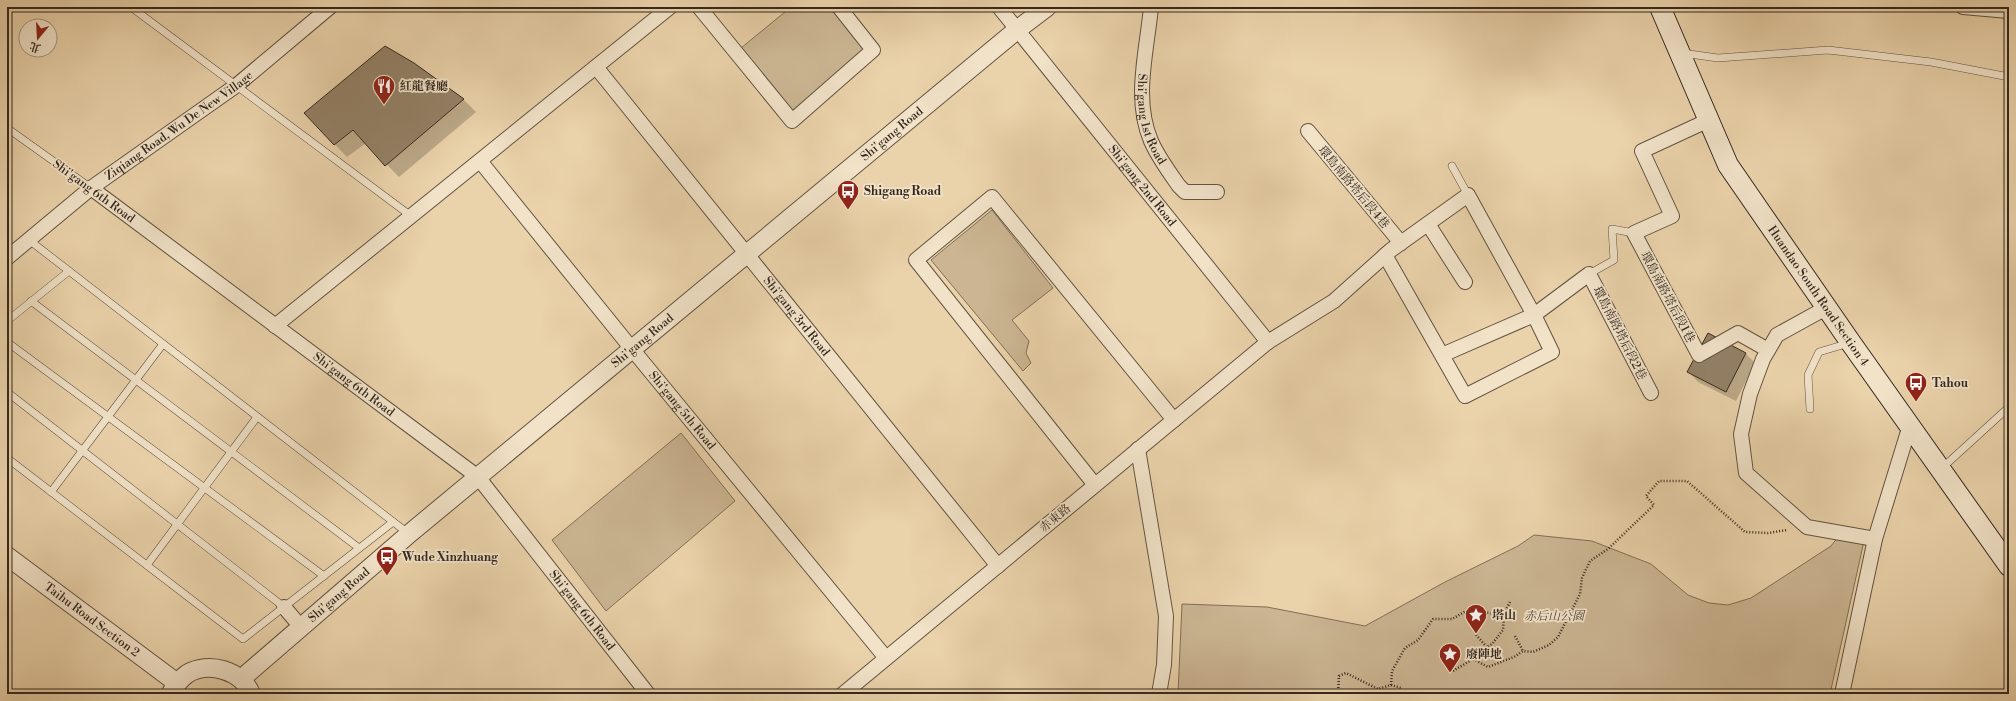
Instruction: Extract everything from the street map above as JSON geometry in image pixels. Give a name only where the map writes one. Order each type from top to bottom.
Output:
[{"type":"main road","name":"Huandao South Road Section 4","points":[[1660,7],[1728,165],[1826,308],[2009,566]]},
{"type":"street","name":"Ziqiang Road, Wu De New Village","points":[[7,258],[91,188],[237,85],[330,7]]},
{"type":"street","points":[[275,326],[670,7]]},
{"type":"street","points":[[698,7],[792,121],[873,50],[839,7]]},
{"type":"street","name":"Shi'gang 2nd Road","points":[[999,7],[1268,342]]},
{"type":"street","name":"Shi'gang Road","points":[[241,679],[409,534],[1018,29],[1047,7]]},
{"type":"street","name":"Shi'gang 1st Road","points":[[1150,7],[1142,72],[1146,126],[1152,142],[1163,163],[1182,189],[1186,192],[1217,192]]},
{"type":"street","points":[[1963,7],[2009,11]]},
{"type":"street","name":"Shi'gang 3rd Road","points":[[596,67],[998,566]]},
{"type":"street","points":[[1634,233],[1672,216],[1642,151],[1709,120]]},
{"type":"street","name":"環島南路塔后段4巷","points":[[1308,131],[1401,243]]},
{"type":"street","name":"Shi'gang 5th Road","points":[[480,160],[632,349],[886,658]]},
{"type":"street","name":"Shi'gang 6th Road","points":[[91,188],[478,477],[648,694]]},
{"type":"street","points":[[1385,255],[1465,396],[1552,352],[1534,315],[1468,195]]},
{"type":"street","name":"赤東路","points":[[843,694],[1268,342],[1334,302],[1385,255],[1468,195]]},
{"type":"street","points":[[1095,485],[916,260],[992,197],[1174,420]]},
{"type":"street","points":[[1428,224],[1465,282]]},
{"type":"street","name":"環島南路塔后段1巷","points":[[1634,233],[1700,355],[1738,333],[1768,350]]},
{"type":"street","points":[[1442,355],[1534,315],[1589,274]]},
{"type":"street","name":"環島南路塔后段2巷","points":[[1589,274],[1651,393]]},
{"type":"street","points":[[1826,308],[1777,335],[1763,359],[1750,394],[1741,434],[1746,473],[1807,527],[1875,539]]},
{"type":"street","points":[[1842,694],[1875,539],[1910,425]]},
{"type":"street","points":[[1138,449],[1166,616],[1164,665],[1159,694]]},
{"type":"street","name":"Taihu Road Section 2","points":[[7,556],[174,689]]},
{"type":"street","points":[[284,607],[301,627]]},
{"type":"street","points":[[174,689],[188,674],[201,668],[215,668],[229,671],[241,679],[251,694]]},
{"type":"lane","points":[[131,7],[411,216]]},
{"type":"lane","points":[[1679,53],[1718,58],[1828,50],[1931,62],[2009,77]]},
{"type":"lane","name":"Shi'gang 6th Road","points":[[7,128],[91,188]]},
{"type":"lane","points":[[1452,166],[1468,195]]},
{"type":"lane","points":[[1589,274],[1614,260],[1612,229],[1634,233]]},
{"type":"lane","points":[[29,240],[409,534]]},
{"type":"lane","points":[[7,321],[69,271]]},
{"type":"lane","points":[[31,301],[359,548]]},
{"type":"lane","points":[[7,342],[324,576]]},
{"type":"lane","points":[[1810,409],[1808,375],[1819,352],[1851,343]]},
{"type":"lane","points":[[51,492],[163,344]]},
{"type":"lane","points":[[7,392],[284,607]]},
{"type":"lane","points":[[1941,469],[2009,407]]},
{"type":"lane","points":[[147,565],[257,417]]},
{"type":"lane","points":[[7,458],[243,639],[393,522]]},
{"type":"path","points":[[1473,659],[1488,667],[1514,657],[1523,651],[1533,652],[1549,645],[1558,638],[1580,594],[1582,578],[1590,561],[1608,549],[1654,505],[1646,496],[1659,481],[1687,481],[1745,532],[1768,533],[1807,527]]},
{"type":"path","points":[[1452,671],[1473,659],[1492,644],[1503,630],[1504,614],[1510,602]]},
{"type":"path","points":[[1391,685],[1392,671],[1405,648],[1418,640],[1433,619],[1452,618],[1466,611],[1504,614]]},
{"type":"path","points":[[1476,635],[1487,647]]},
{"type":"path","points":[[1515,636],[1523,651]]},
{"type":"path","points":[[1338,694],[1339,676],[1346,673],[1378,689],[1391,685],[1401,688]]},
{"type":"green space","points":[[791,7],[833,7],[867,50],[792,111],[741,48]]},
{"type":"green space","points":[[992,210],[1053,288],[1012,320],[1029,341],[1026,353],[1031,363],[1023,371],[931,260]]},
{"type":"green space","points":[[681,433],[735,501],[606,611],[552,540]]},
{"type":"green space","name":"赤后山公園","points":[[1534,535],[1592,541],[1651,564],[1688,595],[1709,603],[1728,605],[1751,598],[1831,546],[1838,537],[1864,541],[1830,694],[1178,694],[1182,604],[1267,607],[1365,626],[1445,582],[1518,546]]},
{"type":"building","name":"紅龍餐廳","points":[[385,46],[414,63],[464,99],[385,166],[353,130],[334,145],[304,113]]},
{"type":"building","points":[[1708,333],[1746,353],[1726,392],[1687,372]]},
{"type":"place","name":"紅龍餐廳","points":[[384,106]]},
{"type":"place","name":"Shigang Road","points":[[848,210]]},
{"type":"place","name":"Tahou","points":[[1916,402]]},
{"type":"place","name":"Wude Xinzhuang","points":[[387,576]]},
{"type":"place","name":"塔山","points":[[1476,634]]},
{"type":"place","name":"廢陣地","points":[[1450,674]]}]
